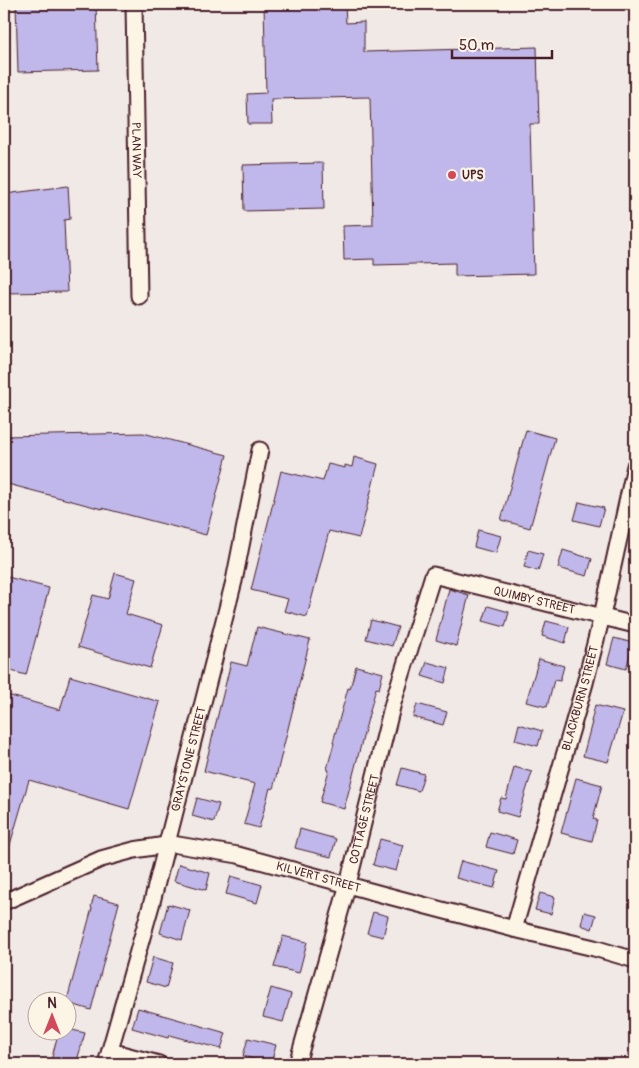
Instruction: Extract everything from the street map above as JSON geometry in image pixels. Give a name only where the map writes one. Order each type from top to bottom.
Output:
[{"type":"street","name":"PLAN WAY","points":[[134,4],[139,296]]},
{"type":"street","name":"GRAYSTONE STREET","points":[[108,1058],[152,902],[234,581],[260,450]]},
{"type":"street","name":"BLACKBURN STREET","points":[[514,929],[602,616],[631,502],[635,466]]},
{"type":"street","name":"QUIMBY STREET","points":[[433,575],[635,625]]},
{"type":"street","name":"COTTAGE STREET","points":[[297,1064],[348,884],[393,703],[433,575]]},
{"type":"street","name":"KILVERT STREET","points":[[4,902],[100,860],[134,850],[172,844],[238,854],[635,960]]},
{"type":"street","points":[[108,1058],[159,1064]]},
{"type":"building","points":[[16,4],[96,4],[98,70],[18,72]]},
{"type":"building","name":"UPS","points":[[264,4],[345,4],[346,23],[364,22],[364,52],[537,47],[539,124],[530,124],[534,274],[455,276],[455,263],[374,265],[374,259],[344,260],[343,226],[373,225],[370,97],[271,99],[272,124],[248,124],[247,94],[266,93]]},
{"type":"building","points":[[323,163],[324,209],[244,211],[243,165]]},
{"type":"building","points":[[68,186],[70,219],[64,220],[67,292],[4,293],[5,194]]},
{"type":"building","points":[[526,430],[555,438],[530,528],[501,520]]},
{"type":"building","points":[[143,433],[227,455],[206,535],[4,483],[4,436]]},
{"type":"building","points":[[354,457],[378,464],[359,538],[329,531],[307,617],[284,611],[288,599],[251,590],[281,471],[323,481],[328,464],[345,468],[345,465],[352,467]]},
{"type":"building","points":[[579,502],[604,508],[599,526],[574,520]]},
{"type":"building","points":[[478,530],[501,536],[496,553],[474,547]]},
{"type":"building","points":[[528,550],[543,554],[538,571],[524,567]]},
{"type":"building","points":[[563,550],[592,559],[587,576],[558,568]]},
{"type":"building","points":[[115,573],[136,579],[126,614],[163,625],[150,668],[78,647],[93,595],[108,599]]},
{"type":"building","points":[[4,576],[49,588],[26,675],[4,669]]},
{"type":"building","points":[[449,589],[469,595],[456,646],[436,640]]},
{"type":"building","points":[[488,606],[509,612],[505,627],[483,621]]},
{"type":"building","points":[[371,620],[398,627],[392,646],[366,639]]},
{"type":"building","points":[[546,621],[569,627],[565,643],[542,636]]},
{"type":"building","points":[[257,627],[310,640],[273,789],[270,788],[259,828],[244,824],[255,784],[204,771],[231,662],[247,666]]},
{"type":"building","points":[[614,638],[633,643],[626,669],[607,664]]},
{"type":"building","points":[[539,659],[564,666],[560,681],[554,680],[547,707],[526,702]]},
{"type":"building","points":[[427,662],[449,668],[445,683],[422,676]]},
{"type":"building","points":[[356,666],[383,673],[379,689],[376,688],[344,809],[320,802],[329,770],[327,769],[333,742]]},
{"type":"building","points":[[70,676],[160,702],[129,809],[29,780],[7,855],[4,855],[4,694],[60,710]]},
{"type":"building","points":[[417,704],[447,712],[443,725],[413,717]]},
{"type":"building","points":[[595,705],[623,712],[608,762],[583,756]]},
{"type":"building","points":[[519,724],[542,731],[538,746],[515,740]]},
{"type":"building","points":[[514,767],[532,772],[518,817],[497,811],[501,798],[506,799]]},
{"type":"building","points":[[402,768],[424,774],[419,791],[397,785]]},
{"type":"building","points":[[576,778],[602,785],[593,819],[597,820],[592,841],[561,833]]},
{"type":"building","points":[[197,798],[219,804],[214,822],[192,816]]},
{"type":"building","points":[[300,829],[336,839],[331,857],[295,848]]},
{"type":"building","points":[[490,832],[517,840],[513,854],[486,847]]},
{"type":"building","points":[[380,839],[403,845],[396,871],[373,865]]},
{"type":"building","points":[[461,861],[499,871],[494,888],[456,878]]},
{"type":"building","points":[[179,864],[210,873],[206,890],[174,881]]},
{"type":"building","points":[[231,876],[262,885],[257,903],[226,894]]},
{"type":"building","points":[[540,893],[555,897],[551,914],[535,910]]},
{"type":"building","points":[[94,896],[119,903],[91,1010],[78,1006],[78,990],[70,990]]},
{"type":"building","points":[[168,904],[190,910],[182,940],[160,933]]},
{"type":"building","points":[[373,912],[388,916],[383,937],[367,933]]},
{"type":"building","points":[[584,912],[596,915],[592,929],[581,925]]},
{"type":"building","points":[[283,936],[307,942],[299,973],[274,967]]},
{"type":"building","points":[[153,957],[173,963],[166,988],[146,982]]},
{"type":"building","points":[[271,988],[291,994],[283,1022],[263,1017]]},
{"type":"building","points":[[138,1008],[226,1033],[221,1049],[169,1035],[168,1038],[132,1028]]},
{"type":"building","points":[[78,1031],[85,1033],[76,1064],[61,1064],[51,1061],[56,1040],[78,1040]]},
{"type":"building","points":[[248,1038],[276,1045],[271,1064],[243,1056]]},
{"type":"place","name":"UPS","points":[[452,175]]}]
